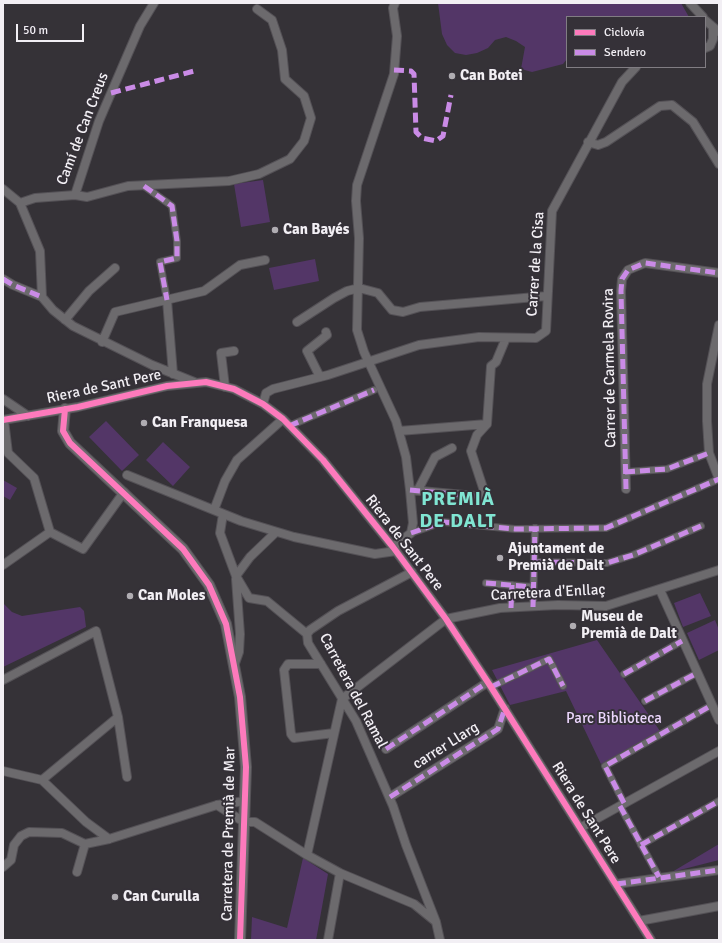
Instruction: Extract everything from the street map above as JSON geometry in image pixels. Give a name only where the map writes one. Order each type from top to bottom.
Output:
[{"type":"street","name":"Camí de Can Creus","points":[[20,203],[35,198],[75,195],[99,121],[140,26],[154,3]]},
{"type":"street","points":[[127,475],[241,521],[276,532],[375,554],[395,549],[410,533],[413,523],[414,490],[406,457],[399,431],[368,362],[357,330],[359,238],[356,201],[357,186],[394,74],[397,36],[393,8],[395,3]]},
{"type":"street","points":[[690,3],[702,16]]},
{"type":"street","points":[[75,195],[86,197],[128,186],[229,181],[259,174],[290,159],[304,141],[311,118],[304,96],[285,79],[282,50],[272,20],[257,9]]},
{"type":"street","points":[[706,21],[716,30],[710,46],[706,48]]},
{"type":"street","name":"Carrer de la Cisa","points":[[263,404],[266,394],[272,390],[368,362],[400,350],[438,341],[479,337],[536,338],[546,331],[552,211],[588,142],[622,82],[635,68]]},
{"type":"street","points":[[588,142],[598,145],[606,142],[660,106],[672,104],[693,122],[719,164]]},
{"type":"street","points":[[144,186],[172,206],[177,241],[177,258],[160,262],[167,300],[173,374]]},
{"type":"street","points":[[4,191],[20,203],[40,251],[42,297]]},
{"type":"street","points":[[102,342],[115,312],[204,291],[240,265],[265,260]]},
{"type":"street","name":"Carrer de Carmela Rovira","points":[[626,489],[621,291],[622,278],[628,270],[645,263],[719,273]]},
{"type":"street","points":[[64,320],[89,291],[115,268]]},
{"type":"street","points":[[3,279],[13,285],[42,297],[52,310],[72,326],[102,342],[196,383]]},
{"type":"street","points":[[297,322],[346,291],[359,288],[378,293],[392,310],[403,312],[420,306],[547,296]]},
{"type":"street","points":[[410,533],[443,522],[515,529],[606,528],[719,479],[709,453],[707,384],[719,325]]},
{"type":"street","points":[[320,377],[307,351],[327,335],[326,332]]},
{"type":"street","points":[[414,490],[486,497],[471,451],[476,434],[487,424],[491,366],[496,362],[506,338]]},
{"type":"street","points":[[225,387],[221,353],[234,351]]},
{"type":"street","name":"Riera de Sant Pere","points":[[3,420],[65,409],[167,386],[206,382],[234,389],[263,404],[283,419],[323,460],[395,549],[446,619],[505,708],[651,940]]},
{"type":"street","points":[[289,426],[374,390]]},
{"type":"street","points":[[3,399],[28,416]]},
{"type":"street","name":"Carretera de Premià de Mar","points":[[65,409],[63,431],[70,443],[124,492],[183,549],[209,584],[226,624],[240,697],[246,767],[240,940]]},
{"type":"street","points":[[214,510],[225,481],[237,460],[283,419]]},
{"type":"street","points":[[3,420],[8,453],[34,478],[50,532],[83,549],[124,492]]},
{"type":"street","points":[[399,431],[487,424]]},
{"type":"street","points":[[414,490],[435,457],[452,448]]},
{"type":"street","points":[[625,472],[667,469],[709,453]]},
{"type":"street","points":[[223,514],[220,533],[236,576],[240,634],[239,652],[234,666]]},
{"type":"street","points":[[534,562],[606,563],[633,555],[701,526]]},
{"type":"street","points":[[532,606],[535,528]]},
{"type":"street","points":[[3,564],[50,532]]},
{"type":"street","points":[[236,576],[250,557],[276,532]]},
{"type":"street","name":"Carretera d'Enllaç","points":[[342,699],[446,619],[465,614],[532,606],[606,606],[719,570]]},
{"type":"street","points":[[307,634],[310,630],[338,611],[412,572]]},
{"type":"street","name":"Carretera del Ramal","points":[[236,576],[249,598],[266,602],[307,634],[308,643],[356,721],[390,797],[406,845],[436,922],[440,940]]},
{"type":"street","points":[[486,583],[533,587]]},
{"type":"street","points":[[511,608],[512,585]]},
{"type":"street","points":[[660,590],[719,720]]},
{"type":"street","points":[[3,680],[96,631],[118,717],[127,777]]},
{"type":"street","points":[[624,674],[682,641]]},
{"type":"street","points":[[386,750],[490,685],[549,659],[563,686]]},
{"type":"street","points":[[320,664],[288,664],[284,670],[291,734],[294,738],[334,733]]},
{"type":"street","points":[[645,701],[697,673]]},
{"type":"street","points":[[307,855],[342,699]]},
{"type":"street","points":[[659,877],[622,804],[605,766],[712,705]]},
{"type":"street","name":"carrer Llarg","points":[[390,797],[498,730],[505,708]]},
{"type":"street","points":[[42,780],[118,717]]},
{"type":"street","points":[[580,828],[719,751]]},
{"type":"street","points":[[3,771],[42,780],[86,822],[109,839]]},
{"type":"street","points":[[3,866],[10,860],[14,845],[21,836],[29,832],[62,833],[85,844],[109,839],[217,805],[245,799]]},
{"type":"street","points":[[642,845],[719,800]]},
{"type":"street","points":[[217,805],[244,822],[255,822],[307,855],[340,873],[414,904],[436,922]]},
{"type":"street","points":[[77,872],[85,844]]},
{"type":"street","points":[[616,884],[719,870]]},
{"type":"street","points":[[328,940],[340,873]]},
{"type":"street","points":[[639,921],[719,906]]},
{"type":"green space","points":[[438,3],[681,3],[688,16],[566,16],[566,60],[563,64],[532,72],[521,69],[525,47],[516,41],[506,37],[495,40],[488,48],[477,53],[466,55],[455,53],[447,45],[442,34]]},
{"type":"green space","points":[[263,180],[270,222],[241,227],[234,184]]},
{"type":"green space","points":[[315,259],[319,281],[274,290],[269,268]]},
{"type":"green space","points":[[106,421],[139,455],[122,471],[89,437]]},
{"type":"green space","points":[[163,442],[190,467],[173,486],[146,460]]},
{"type":"green space","points":[[3,480],[17,488],[10,500],[3,496]]},
{"type":"green space","points":[[700,593],[711,616],[683,627],[674,603]]},
{"type":"green space","points":[[3,603],[12,612],[22,616],[80,607],[84,611],[86,627],[3,667]]},
{"type":"green space","points":[[715,620],[719,630],[719,650],[699,660],[687,633]]},
{"type":"green space","name":"Parc Biblioteca","points":[[597,640],[660,731],[601,764],[566,691],[510,705],[492,670]]},
{"type":"green space","points":[[719,844],[719,860],[672,872]]},
{"type":"green space","points":[[303,858],[328,874],[316,940],[251,940],[252,917],[287,928]]},
{"type":"marked path","points":[[111,93],[198,70]]},
{"type":"marked path","points":[[394,70],[411,71],[414,74],[416,132],[422,138],[436,141],[443,136],[451,95]]},
{"type":"marked path","points":[[144,186],[172,206],[177,241],[177,258],[160,262],[167,300]]},
{"type":"marked path","points":[[626,489],[621,291],[622,279],[628,270],[645,263],[719,273]]},
{"type":"marked path","points":[[3,279],[13,285],[42,297]]},
{"type":"marked path","points":[[289,426],[374,390]]},
{"type":"marked path","points":[[625,472],[667,469],[709,453]]},
{"type":"marked path","points":[[411,533],[443,522],[515,529],[606,528],[719,479]]},
{"type":"marked path","points":[[410,490],[486,497]]},
{"type":"marked path","points":[[534,562],[607,563],[633,555],[701,526]]},
{"type":"marked path","points":[[533,607],[535,528]]},
{"type":"marked path","points":[[486,583],[533,587]]},
{"type":"marked path","points":[[511,608],[512,585]]},
{"type":"marked path","points":[[624,674],[682,641]]},
{"type":"marked path","points":[[491,687],[549,659],[563,686]]},
{"type":"marked path","points":[[645,701],[697,673]]},
{"type":"marked path","points":[[386,749],[488,682]]},
{"type":"marked path","points":[[624,803],[605,766],[712,705]]},
{"type":"marked path","points":[[390,797],[498,729],[505,708]]},
{"type":"marked path","points":[[641,845],[719,801]]},
{"type":"marked path","points":[[620,806],[659,877]]},
{"type":"marked path","points":[[616,884],[719,870]]},
{"type":"cycle path","points":[[3,420],[78,407],[167,386],[206,382],[234,389],[263,404],[283,419],[323,460],[393,547],[446,619],[491,687],[651,940]]},
{"type":"cycle path","points":[[65,409],[63,431],[70,443],[183,549],[209,585],[226,624],[240,697],[246,767],[240,940]]},
{"type":"place","name":"Can Botei","points":[[452,76]]},
{"type":"place","name":"Can Bayés","points":[[275,230]]},
{"type":"place","name":"Can Franquesa","points":[[144,423]]},
{"type":"place","name":"Ajuntament de Premià de Dalt","points":[[500,558]]},
{"type":"place","name":"Can Moles","points":[[130,596]]},
{"type":"place","name":"Museu de Premià de Dalt","points":[[573,626]]},
{"type":"place","name":"Can Curulla","points":[[115,897]]},
{"type":"district","name":"PREMIÀ DE DALT","points":[[458,511]]}]
